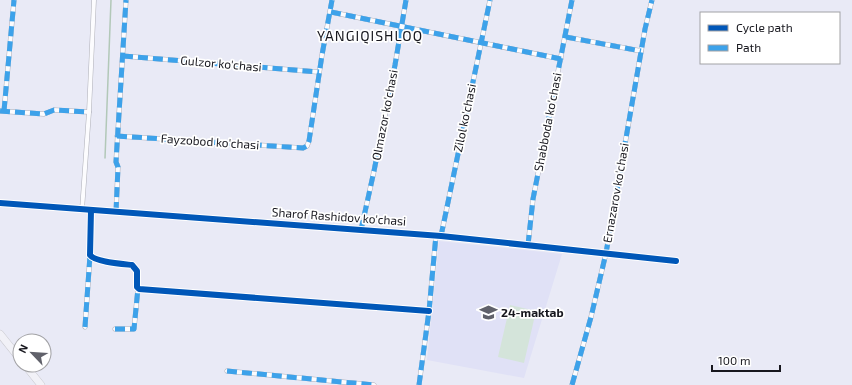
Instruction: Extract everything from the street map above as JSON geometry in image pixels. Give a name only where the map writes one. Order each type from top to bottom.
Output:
[{"type":"main road","points":[[0,334],[12,349]]},
{"type":"main road","points":[[31,373],[41,385]]},
{"type":"street","points":[[14,0],[2,111],[44,114],[54,110],[89,112]]},
{"type":"street","points":[[82,210],[89,112],[94,0]]},
{"type":"street","points":[[116,212],[118,167],[116,162],[117,136],[126,0]]},
{"type":"street","points":[[319,72],[332,0]]},
{"type":"street","name":"Olmazor ko'chasi","points":[[361,230],[395,65],[406,0]]},
{"type":"street","name":"Zilol ko'chasi","points":[[442,236],[490,0]]},
{"type":"street","name":"Shabboda ko'chasi","points":[[528,245],[533,199],[566,37],[572,0]]},
{"type":"street","name":"Ernazarov ko'chasi","points":[[572,385],[591,317],[606,253],[652,0]]},
{"type":"street","points":[[331,12],[561,59]]},
{"type":"street","points":[[566,37],[642,51]]},
{"type":"street","name":"Gulzor ko'chasi","points":[[123,56],[319,72]]},
{"type":"street","name":"Fayzobod ko'chasi","points":[[117,136],[303,148],[307,146],[319,72]]},
{"type":"street","name":"Sharof Rashidov ko'chasi","points":[[0,203],[436,235],[676,261]]},
{"type":"street","points":[[85,327],[90,255],[91,210]]},
{"type":"street","points":[[419,385],[429,311],[436,235]]},
{"type":"street","points":[[90,255],[92,258],[98,260],[132,265],[137,271],[138,288],[134,329],[115,329]]},
{"type":"street","points":[[138,288],[429,311]]},
{"type":"street","points":[[226,371],[374,385]]},
{"type":"shaded area","name":"24-maktab","points":[[439,241],[562,254],[524,378],[427,360]]},
{"type":"shaded area","points":[[510,305],[536,311],[524,363],[498,357]]},
{"type":"waterway","points":[[105,158],[111,0]]},
{"type":"marked path","points":[[4,111],[14,0]]},
{"type":"marked path","points":[[116,212],[118,167],[116,162],[126,0]]},
{"type":"marked path","points":[[117,136],[303,148],[307,146],[332,0]]},
{"type":"marked path","points":[[361,230],[395,65],[406,0]]},
{"type":"marked path","points":[[441,236],[490,0]]},
{"type":"marked path","points":[[528,245],[533,199],[572,0]]},
{"type":"marked path","points":[[572,385],[591,317],[606,253],[645,29],[652,0]]},
{"type":"marked path","points":[[331,12],[561,59]]},
{"type":"marked path","points":[[566,37],[641,51]]},
{"type":"marked path","points":[[123,56],[319,72]]},
{"type":"marked path","points":[[0,111],[44,114],[54,110],[89,112]]},
{"type":"marked path","points":[[419,385],[429,311],[436,235]]},
{"type":"marked path","points":[[85,327],[90,255]]},
{"type":"marked path","points":[[115,329],[134,329],[138,288]]},
{"type":"marked path","points":[[227,371],[374,385]]},
{"type":"cycle path","points":[[0,203],[441,236],[676,261]]},
{"type":"cycle path","points":[[91,210],[90,255],[103,261],[132,265],[137,271],[137,287],[139,289],[429,311]]},
{"type":"place","name":"24-maktab","points":[[488,313]]},
{"type":"district","name":"YANGIQISHLOQ","points":[[370,36]]}]
